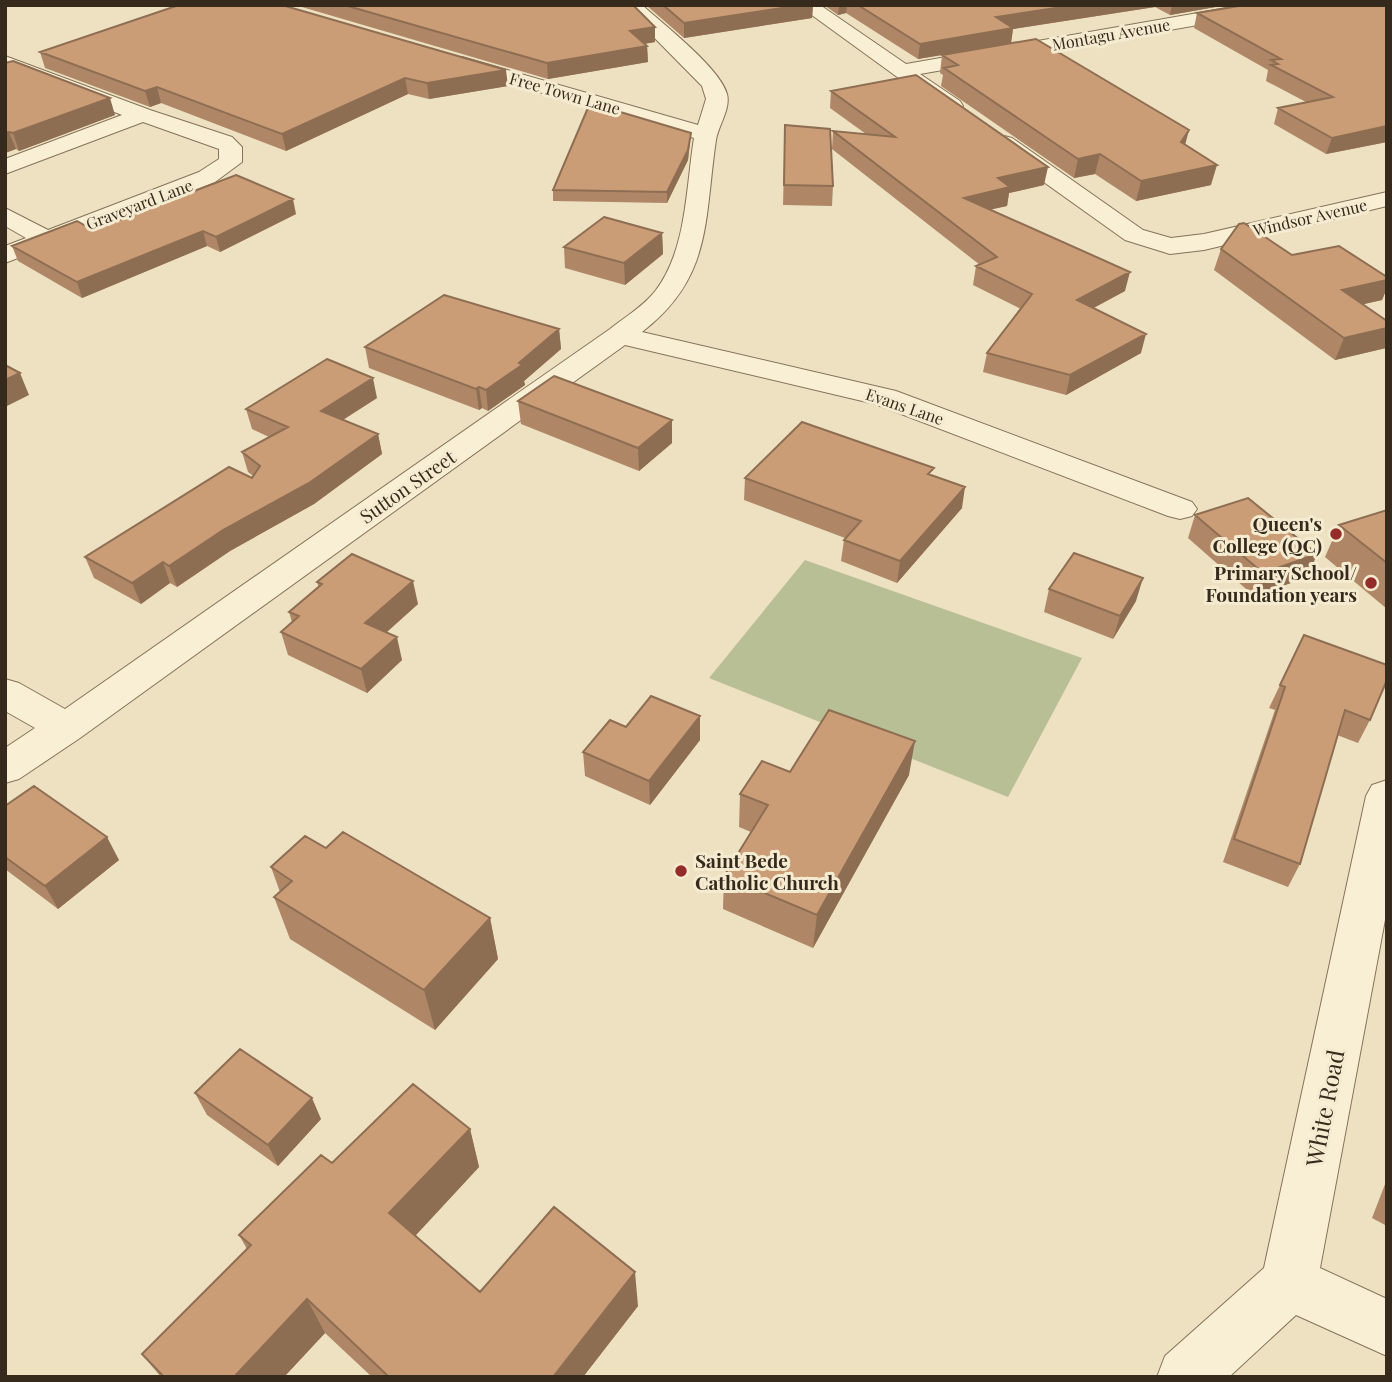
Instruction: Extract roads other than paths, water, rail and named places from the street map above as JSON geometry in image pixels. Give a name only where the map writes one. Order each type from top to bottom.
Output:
[{"type":"street","name":"Sutton Street","points":[[5,768],[66,728],[620,335],[664,299],[681,272],[689,245],[705,134],[714,110],[716,93],[706,77],[631,5]]},
{"type":"street","name":"Windsor Avenue","points":[[807,5],[1134,235],[1161,244],[1192,245],[1387,199]]},
{"type":"street","name":"Montagu Avenue","points":[[902,71],[1221,9],[1278,5]]},
{"type":"street","name":"Free Town Lane","points":[[437,55],[705,134]]},
{"type":"street","points":[[5,62],[142,115]]},
{"type":"street","points":[[5,167],[142,115]]},
{"type":"street","name":"Graveyard Lane","points":[[5,254],[206,177],[229,162],[230,147],[224,142],[142,115]]},
{"type":"street","points":[[5,215],[46,239]]},
{"type":"street","name":"Evans Lane","points":[[620,335],[885,397],[1180,509]]},
{"type":"street","points":[[5,693],[66,728]]},
{"type":"street","name":"White Road","points":[[1289,1283],[1387,796]]},
{"type":"street","points":[[1186,1377],[1289,1283],[1387,1328]]},
{"type":"place","name":"Queen's College (QC)","points":[[1336,534]]},
{"type":"place","name":"Primary School/ Foundation years","points":[[1371,583]]},
{"type":"place","name":"Saint Bede Catholic Church","points":[[681,871]]}]
